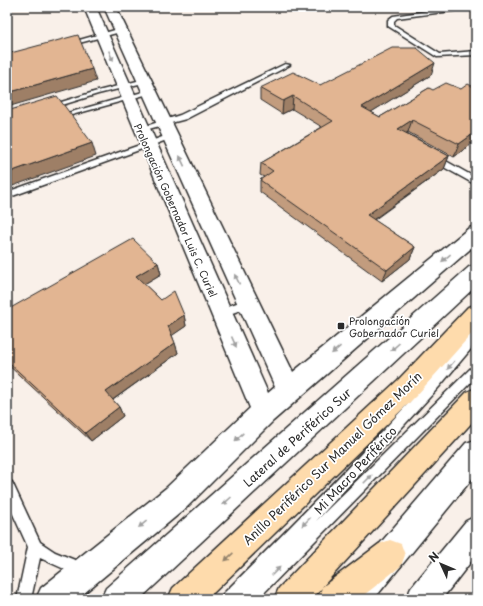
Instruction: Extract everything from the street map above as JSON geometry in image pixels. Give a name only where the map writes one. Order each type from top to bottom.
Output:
[{"type":"highway","name":"Anillo Periférico Sur Manuel Gómez Morín","points":[[184,599],[407,388],[476,314]]},
{"type":"highway","points":[[290,599],[476,400]]},
{"type":"highway","points":[[333,599],[390,555]]},
{"type":"street","name":"Prolongación Gobernador Luis C. Curiel","points":[[90,7],[144,137],[264,412]]},
{"type":"street","points":[[110,7],[289,391]]},
{"type":"street","points":[[52,599],[176,498],[264,412],[476,233]]},
{"type":"street","name":"Lateral de Periférico Sur","points":[[117,599],[476,273]]},
{"type":"street","points":[[353,599],[476,453]]},
{"type":"street","points":[[422,599],[476,531]]},
{"type":"lane","points":[[467,7],[395,17],[391,20],[391,26],[439,56],[476,53]]},
{"type":"lane","points":[[65,45],[122,30]]},
{"type":"lane","points":[[7,195],[144,137],[167,130],[183,117],[287,65]]},
{"type":"lane","points":[[68,114],[126,92],[148,87]]},
{"type":"lane","points":[[44,108],[96,93],[126,92],[148,87]]},
{"type":"lane","points":[[144,137],[167,130]]},
{"type":"lane","points":[[432,157],[476,182]]},
{"type":"lane","points":[[222,314],[248,302]]},
{"type":"lane","name":"Mi Macro Periférico","points":[[228,599],[314,514],[436,382],[476,335]]},
{"type":"lane","name":"Mi Macro Periférico","points":[[248,599],[476,370]]},
{"type":"lane","points":[[7,488],[35,547],[50,557],[85,571]]},
{"type":"lane","points":[[24,599],[35,547]]},
{"type":"building","points":[[78,35],[92,69],[7,93],[7,54]]},
{"type":"building","points":[[392,48],[417,48],[435,63],[362,107],[380,117],[429,88],[433,90],[446,83],[461,89],[468,84],[476,88],[476,132],[459,144],[412,120],[398,129],[449,156],[367,215],[415,247],[387,270],[260,180],[273,171],[261,163],[333,121],[293,96],[283,101],[260,88],[293,72],[320,85]]},
{"type":"building","points":[[57,96],[92,143],[7,173],[7,111]]},
{"type":"building","points":[[133,239],[158,263],[136,276],[161,300],[174,291],[184,315],[168,326],[175,343],[106,392],[119,407],[85,433],[7,361],[7,310]]},
{"type":"place","name":"Prolongación Gobernador Curiel","points":[[341,326]]}]
